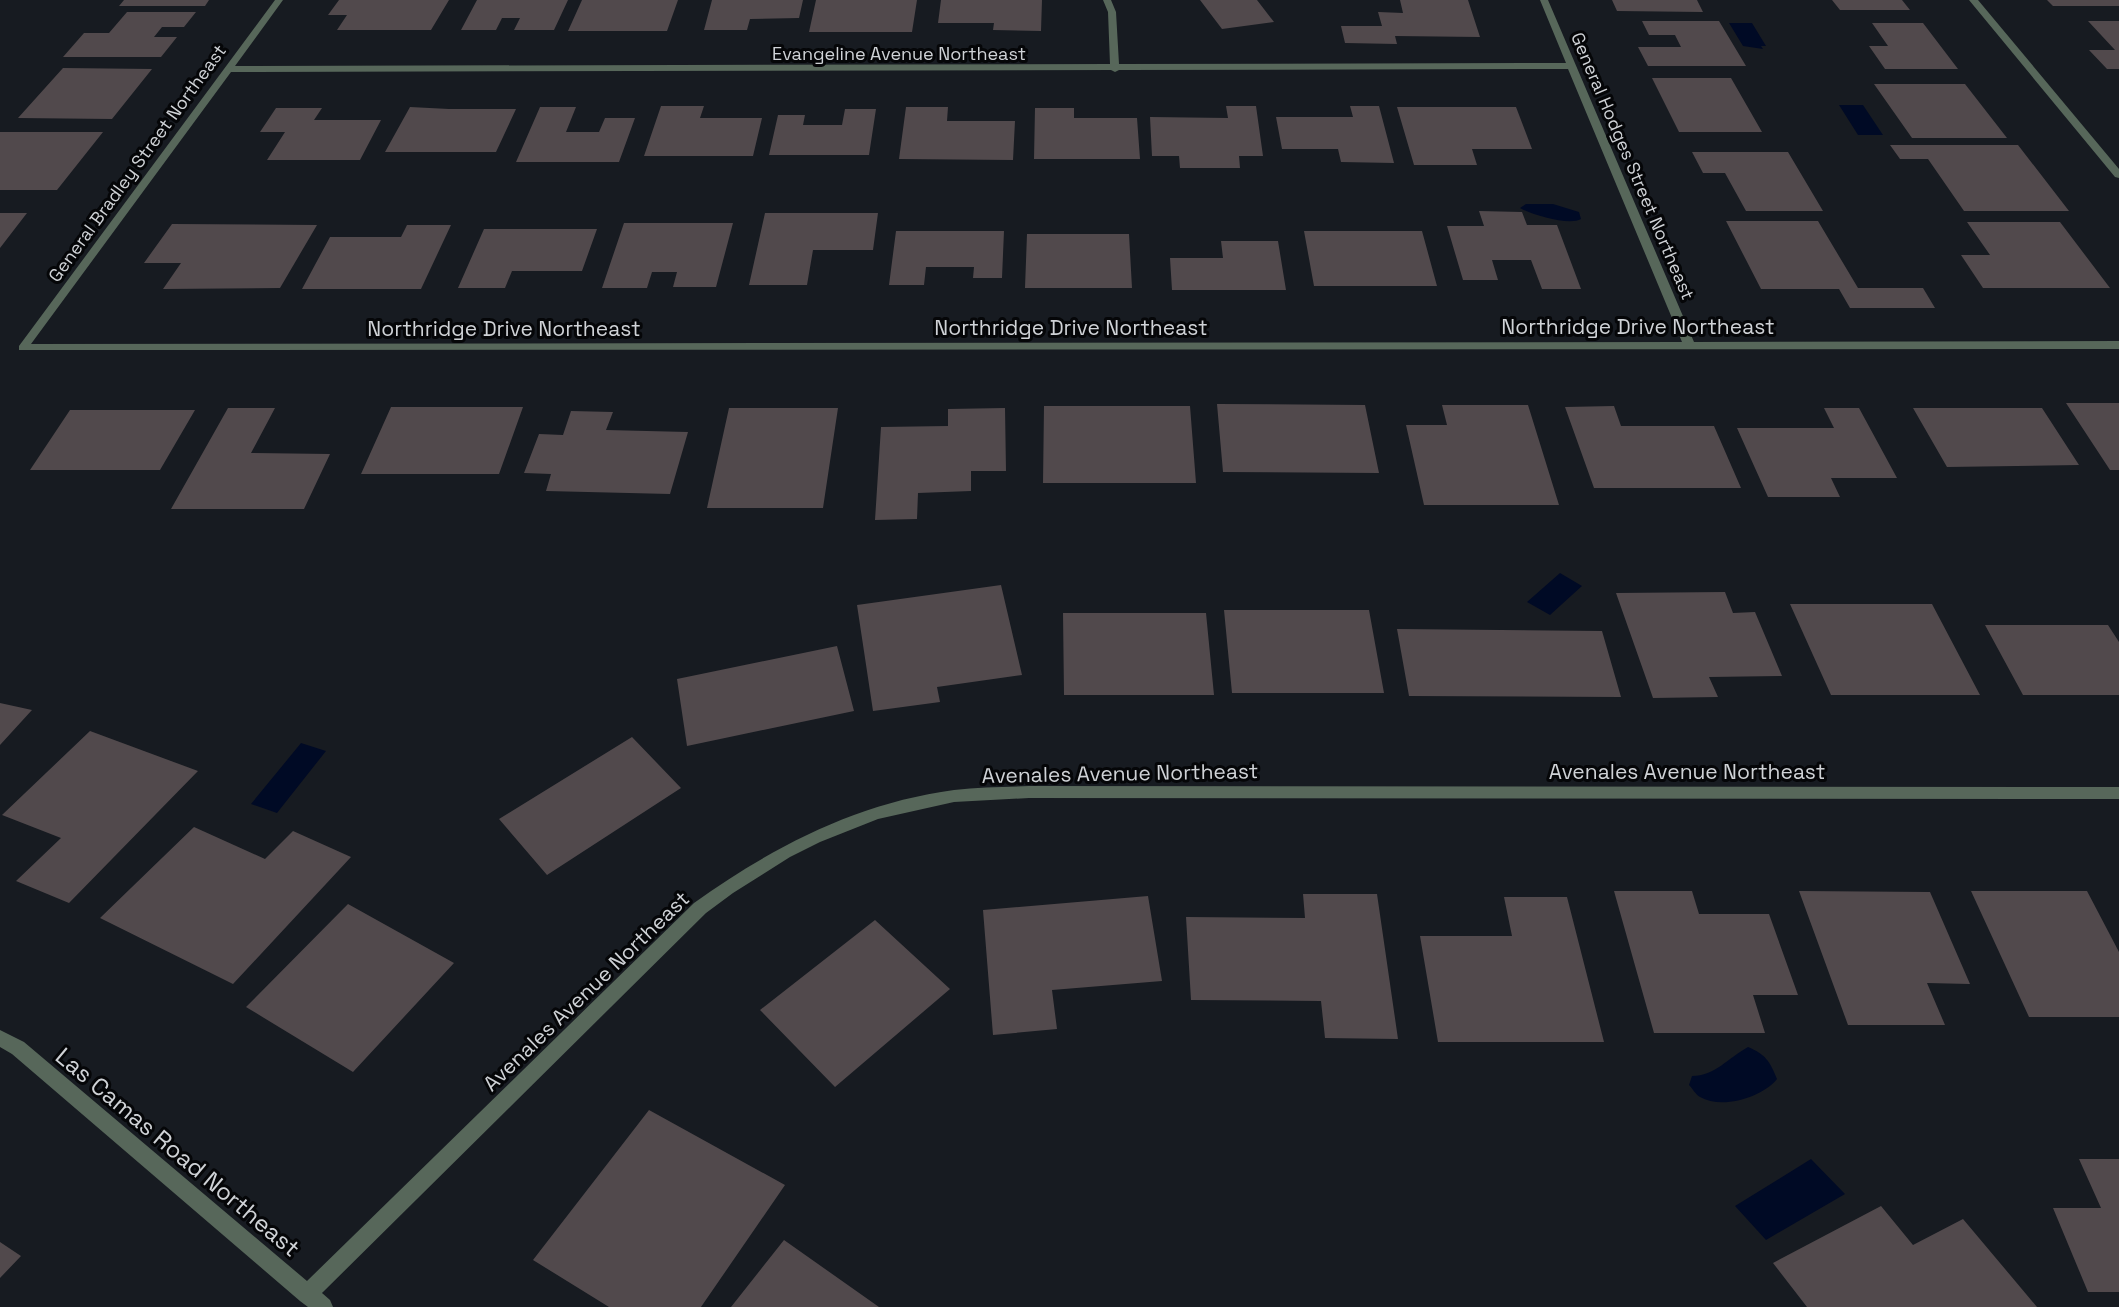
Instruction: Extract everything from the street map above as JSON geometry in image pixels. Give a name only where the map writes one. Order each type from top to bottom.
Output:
[{"type":"street","name":"General Bradley Street Northeast","points":[[23,348],[279,0]]},
{"type":"street","points":[[1107,0],[1111,12],[1115,68]]},
{"type":"street","name":"General Hodges Street Northeast","points":[[1544,0],[1689,345]]},
{"type":"street","points":[[1973,0],[2119,175]]},
{"type":"street","name":"Evangeline Avenue Northeast","points":[[228,69],[1571,66]]},
{"type":"street","name":"Northridge Drive Northeast","points":[[23,348],[2119,345]]},
{"type":"street","name":"Avenales Avenue Northeast","points":[[307,1294],[700,908],[745,874],[794,846],[860,816],[944,797],[1029,792],[2119,793]]},
{"type":"street","name":"Las Camas Road Northeast","points":[[0,1038],[18,1048],[323,1307]]},
{"type":"water","points":[[1729,23],[1752,23],[1766,46],[1761,46],[1763,49],[1743,46]]},
{"type":"water","points":[[1839,105],[1863,105],[1883,135],[1858,135]]},
{"type":"water","points":[[1526,204],[1553,204],[1579,212],[1581,219],[1569,221],[1533,214],[1520,208]]},
{"type":"water","points":[[1560,573],[1582,586],[1550,615],[1527,602]]},
{"type":"water","points":[[301,743],[326,751],[277,813],[251,804]]},
{"type":"water","points":[[1748,1047],[1766,1059],[1777,1079],[1762,1091],[1742,1100],[1719,1102],[1700,1097],[1689,1085],[1692,1076],[1715,1070]]},
{"type":"water","points":[[1811,1159],[1845,1194],[1766,1240],[1735,1206]]},
{"type":"building","points":[[124,0],[209,0],[205,6],[119,6]]},
{"type":"building","points":[[339,0],[449,0],[431,30],[337,30],[347,15],[328,15]]},
{"type":"building","points":[[477,0],[568,0],[554,30],[514,30],[520,18],[502,18],[496,30],[461,30]]},
{"type":"building","points":[[582,0],[678,0],[667,31],[568,31]]},
{"type":"building","points":[[712,0],[803,0],[799,18],[750,19],[747,30],[704,30]]},
{"type":"building","points":[[816,0],[917,0],[912,32],[809,32]]},
{"type":"building","points":[[941,0],[1042,0],[1041,31],[993,30],[994,23],[938,23]]},
{"type":"building","points":[[1200,0],[1257,0],[1274,22],[1222,29]]},
{"type":"building","points":[[1400,0],[1468,0],[1480,37],[1395,36],[1397,44],[1345,43],[1341,26],[1382,26],[1378,12],[1403,13]]},
{"type":"building","points":[[1612,0],[1697,0],[1703,12],[1617,11]]},
{"type":"building","points":[[1832,0],[1902,0],[1910,10],[1840,10]]},
{"type":"building","points":[[2047,0],[2119,0],[2119,6],[2053,6]]},
{"type":"building","points":[[127,12],[196,12],[184,27],[162,27],[154,37],[177,37],[161,57],[63,57],[84,33],[109,33]]},
{"type":"building","points":[[1642,21],[1719,21],[1746,66],[1648,66],[1638,47],[1681,47],[1675,35],[1649,35]]},
{"type":"building","points":[[2088,21],[2119,21],[2119,69],[2107,69],[2089,50],[2115,50]]},
{"type":"building","points":[[1872,23],[1923,23],[1958,69],[1885,69],[1869,46],[1888,46]]},
{"type":"building","points":[[63,68],[152,69],[112,119],[18,118]]},
{"type":"building","points":[[1652,78],[1731,78],[1762,132],[1679,132]]},
{"type":"building","points":[[1874,84],[1965,84],[2007,138],[1912,138]]},
{"type":"building","points":[[661,106],[704,106],[700,118],[762,118],[753,156],[644,156]]},
{"type":"building","points":[[1226,106],[1256,106],[1263,156],[1239,156],[1240,168],[1180,168],[1179,156],[1152,156],[1150,117],[1228,118]]},
{"type":"building","points":[[1350,106],[1379,106],[1394,163],[1341,162],[1338,149],[1282,149],[1276,117],[1353,117]]},
{"type":"building","points":[[410,107],[516,109],[496,152],[385,152]]},
{"type":"building","points":[[540,107],[576,107],[566,132],[599,132],[605,118],[635,118],[619,162],[516,162]]},
{"type":"building","points":[[906,107],[948,107],[947,121],[1015,121],[1013,160],[899,159]]},
{"type":"building","points":[[1397,107],[1516,107],[1532,149],[1472,149],[1477,165],[1414,165]]},
{"type":"building","points":[[276,108],[322,108],[314,120],[381,120],[360,160],[267,160],[285,132],[260,132]]},
{"type":"building","points":[[1035,108],[1074,108],[1074,118],[1137,118],[1140,159],[1034,159]]},
{"type":"building","points":[[845,109],[876,109],[869,155],[769,155],[778,115],[805,115],[803,125],[842,125]]},
{"type":"building","points":[[0,132],[103,132],[57,190],[0,190]]},
{"type":"building","points":[[1890,145],[2018,145],[2069,211],[1964,211],[1928,159],[1900,159]]},
{"type":"building","points":[[1692,152],[1788,152],[1823,211],[1746,211],[1725,173],[1703,173]]},
{"type":"building","points":[[1479,211],[1522,212],[1527,225],[1557,225],[1581,289],[1542,289],[1531,260],[1492,260],[1498,280],[1463,280],[1447,226],[1484,226]]},
{"type":"building","points":[[0,213],[27,213],[0,248]]},
{"type":"building","points":[[765,213],[878,213],[873,250],[813,250],[807,285],[749,285]]},
{"type":"building","points":[[1726,221],[1818,221],[1858,288],[1923,288],[1935,308],[1850,308],[1839,289],[1761,289]]},
{"type":"building","points":[[1967,222],[2060,222],[2110,288],[1983,288],[1961,255],[1990,255]]},
{"type":"building","points":[[624,223],[733,223],[716,287],[673,287],[677,272],[652,272],[647,288],[602,288]]},
{"type":"building","points":[[172,224],[317,225],[280,288],[163,289],[181,263],[144,263]]},
{"type":"building","points":[[407,225],[451,225],[421,289],[302,289],[330,237],[401,237]]},
{"type":"building","points":[[484,229],[597,229],[582,271],[512,271],[505,288],[458,288]]},
{"type":"building","points":[[896,231],[1004,231],[1002,278],[973,278],[974,267],[926,267],[924,285],[889,285]]},
{"type":"building","points":[[1304,231],[1422,231],[1437,286],[1314,286]]},
{"type":"building","points":[[1027,234],[1129,234],[1132,288],[1025,288]]},
{"type":"building","points":[[1221,241],[1278,241],[1286,290],[1172,290],[1170,258],[1223,258]]},
{"type":"building","points":[[2066,403],[2119,403],[2119,470],[2110,470]]},
{"type":"building","points":[[1217,404],[1365,405],[1379,473],[1223,472]]},
{"type":"building","points":[[1442,405],[1528,405],[1559,505],[1424,505],[1406,425],[1447,425]]},
{"type":"building","points":[[1044,406],[1190,406],[1196,483],[1043,483]]},
{"type":"building","points":[[1614,406],[1621,426],[1714,426],[1741,488],[1594,488],[1565,407]]},
{"type":"building","points":[[391,407],[523,407],[499,474],[361,474]]},
{"type":"building","points":[[228,408],[275,408],[251,453],[330,454],[304,509],[171,509]]},
{"type":"building","points":[[729,408],[838,408],[823,508],[707,508]]},
{"type":"building","points":[[1005,408],[1006,471],[971,471],[971,491],[918,493],[917,519],[875,520],[881,427],[948,426],[948,409]]},
{"type":"building","points":[[1824,408],[1859,408],[1897,478],[1831,478],[1840,497],[1768,497],[1737,428],[1834,428]]},
{"type":"building","points":[[1913,408],[2042,408],[2079,465],[1947,467]]},
{"type":"building","points":[[70,410],[195,410],[160,470],[30,470]]},
{"type":"building","points":[[571,411],[613,412],[606,430],[688,432],[670,494],[546,491],[551,474],[524,473],[539,434],[563,435]]},
{"type":"building","points":[[1001,585],[1022,675],[937,687],[940,702],[873,711],[857,605]]},
{"type":"building","points":[[1725,592],[1733,613],[1755,612],[1782,676],[1709,677],[1718,697],[1653,698],[1616,593]]},
{"type":"building","points":[[1790,604],[1932,604],[1980,695],[1831,695]]},
{"type":"building","points":[[1224,610],[1369,610],[1384,693],[1232,693]]},
{"type":"building","points":[[1063,613],[1206,613],[1214,695],[1064,695]]},
{"type":"building","points":[[1985,625],[2108,625],[2119,642],[2119,695],[2023,695]]},
{"type":"building","points":[[1397,629],[1602,631],[1621,697],[1409,696]]},
{"type":"building","points":[[837,646],[854,711],[687,746],[677,679]]},
{"type":"building","points":[[0,703],[32,710],[0,745]]},
{"type":"building","points":[[90,731],[198,771],[69,903],[16,881],[61,838],[2,815]]},
{"type":"building","points":[[632,737],[681,788],[547,875],[499,819]]},
{"type":"building","points":[[194,827],[265,859],[293,831],[351,857],[233,984],[100,918]]},
{"type":"building","points":[[1614,891],[1692,891],[1699,914],[1769,914],[1798,995],[1753,995],[1765,1033],[1654,1033]]},
{"type":"building","points":[[1799,891],[1930,892],[1970,984],[1927,983],[1945,1025],[1848,1025]]},
{"type":"building","points":[[1971,891],[2087,891],[2119,952],[2119,1017],[2029,1017]]},
{"type":"building","points":[[1303,894],[1377,894],[1398,1039],[1325,1038],[1321,1001],[1191,1000],[1186,917],[1305,918]]},
{"type":"building","points":[[1148,896],[1162,981],[1052,990],[1057,1029],[993,1035],[983,910]]},
{"type":"building","points":[[1504,897],[1567,897],[1604,1042],[1438,1042],[1420,936],[1512,936]]},
{"type":"building","points":[[348,904],[454,963],[353,1072],[246,1007]]},
{"type":"building","points":[[875,920],[950,989],[835,1087],[760,1010]]},
{"type":"building","points":[[649,1110],[785,1185],[701,1307],[609,1307],[533,1260]]},
{"type":"building","points":[[2079,1159],[2119,1159],[2119,1292],[2088,1292],[2053,1208],[2101,1208]]},
{"type":"building","points":[[1881,1206],[1913,1245],[1963,1219],[2037,1307],[1807,1307],[1773,1263]]},
{"type":"building","points":[[784,1240],[879,1307],[731,1307]]},
{"type":"building","points":[[0,1242],[21,1256],[0,1278]]}]
